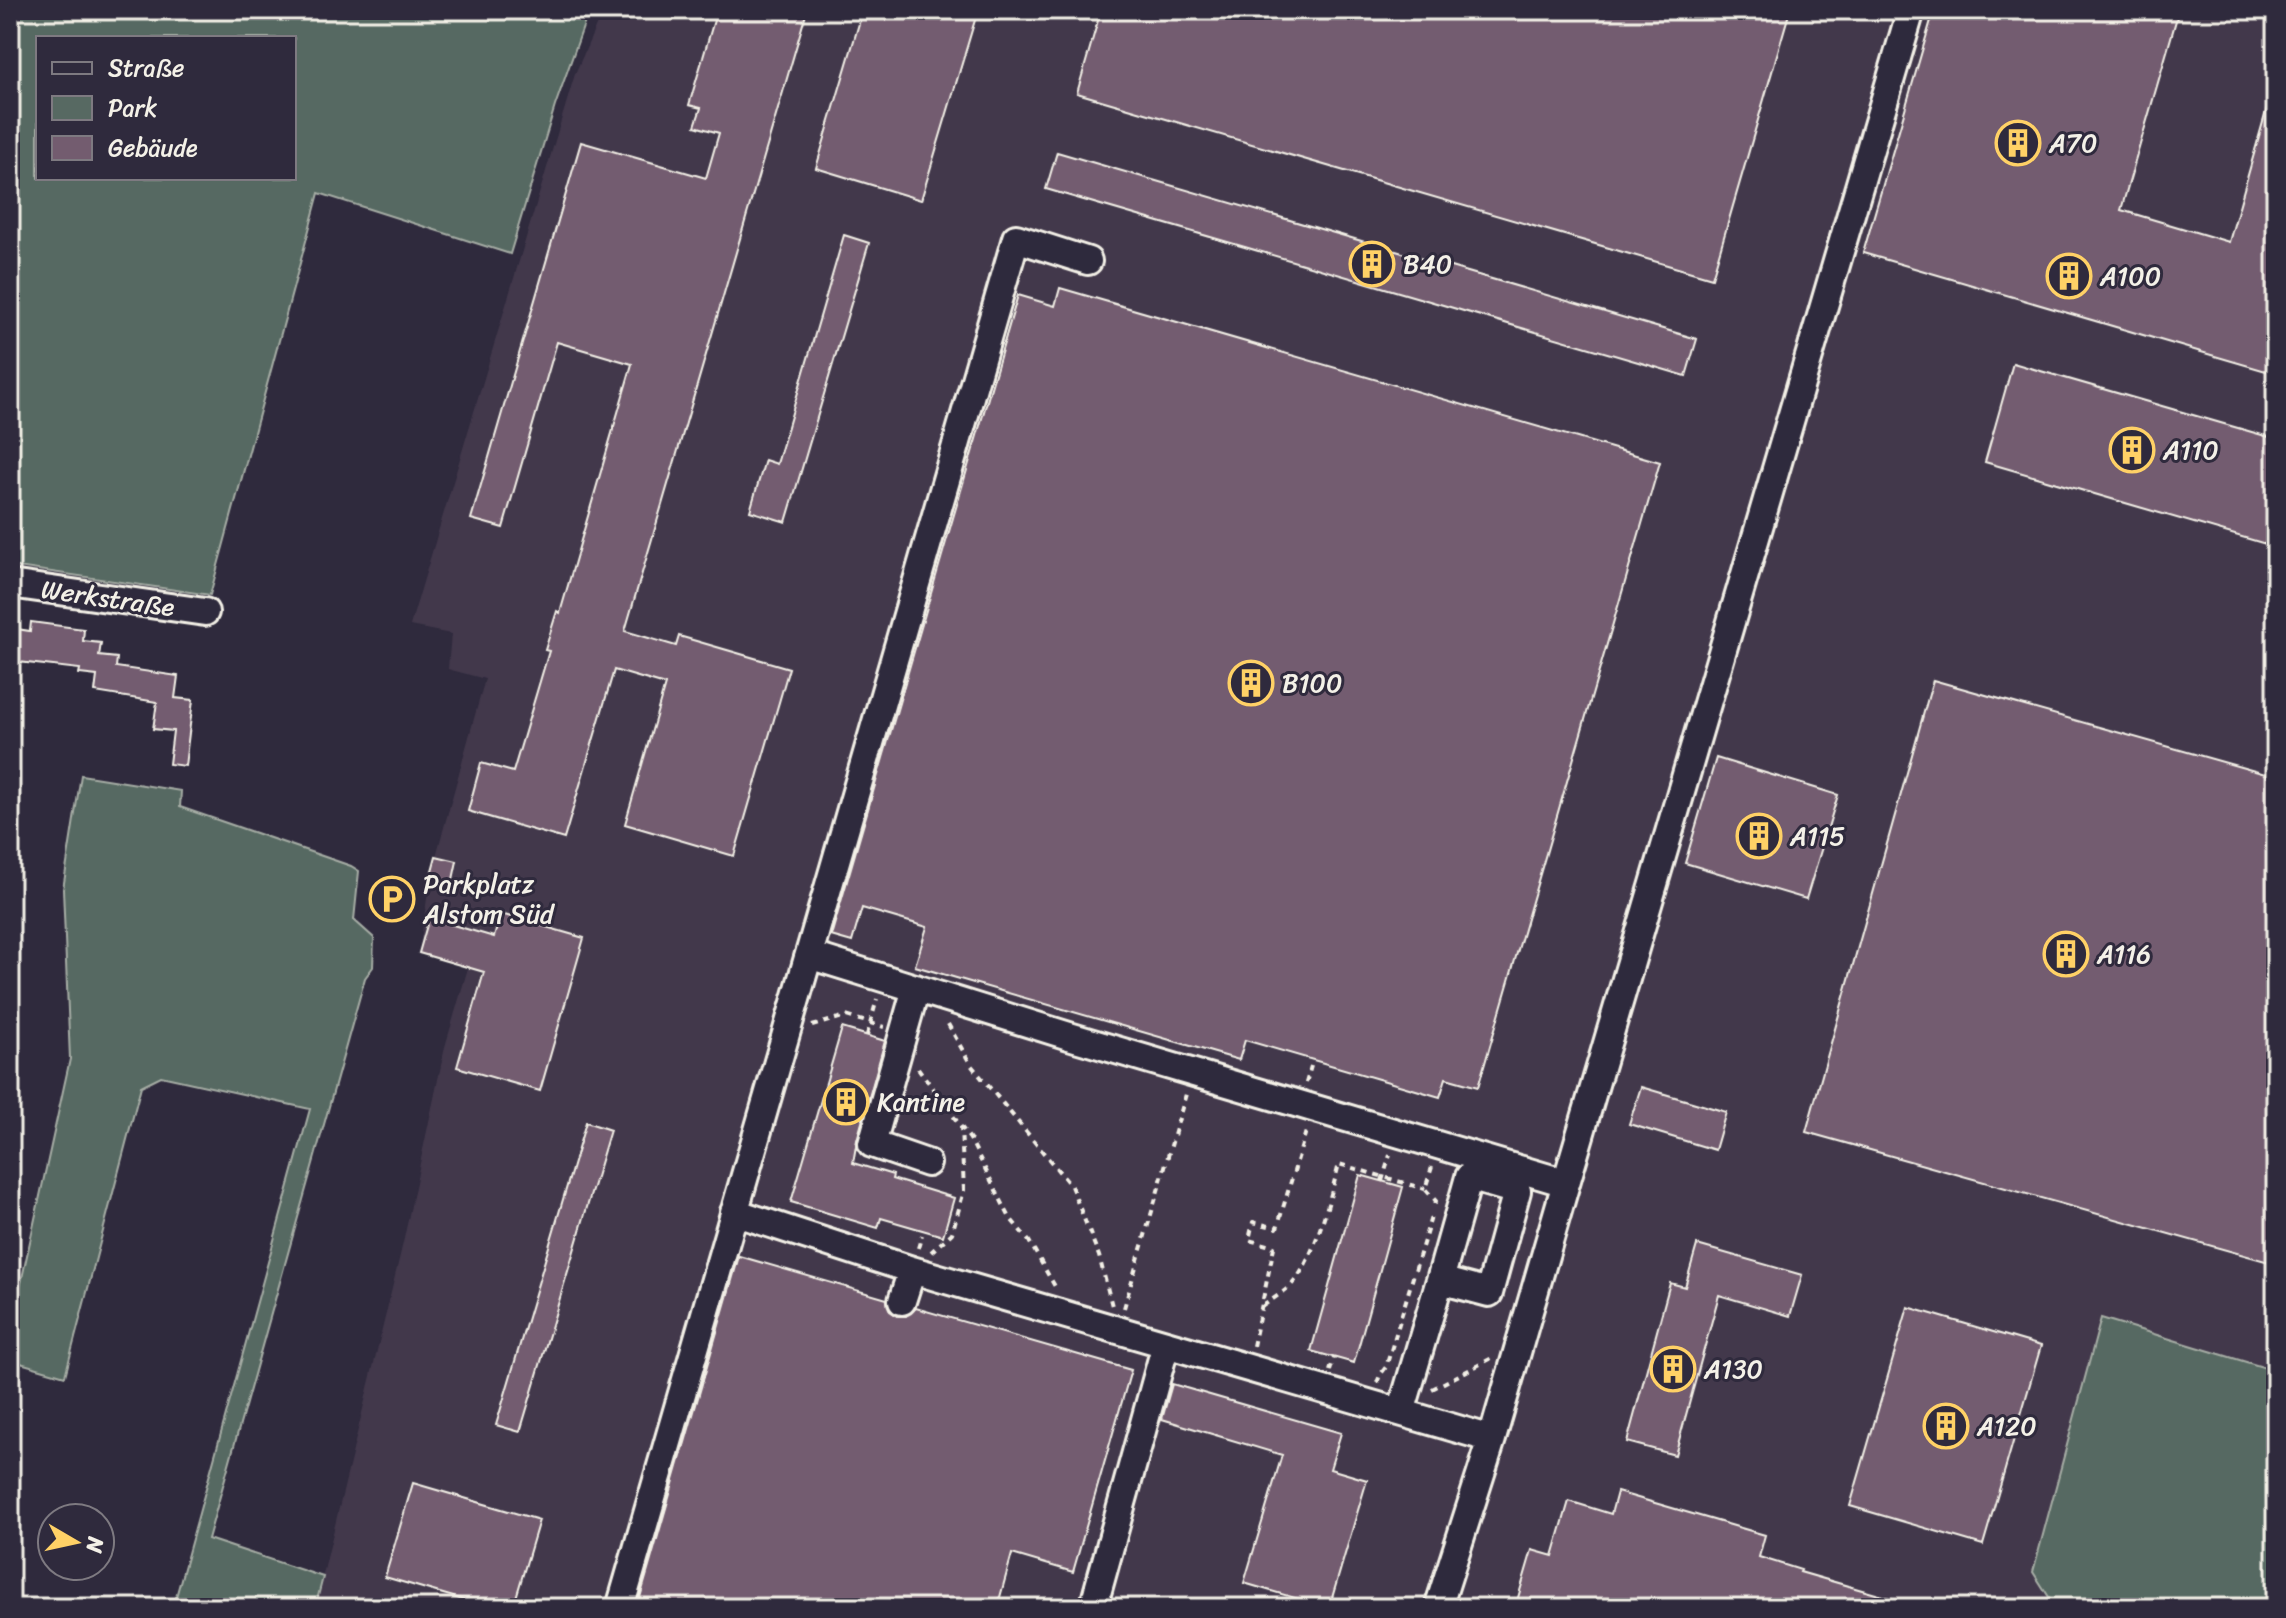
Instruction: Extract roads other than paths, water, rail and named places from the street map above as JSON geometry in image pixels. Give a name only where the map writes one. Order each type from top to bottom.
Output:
[{"type":"street","points":[[1438,1608],[1492,1439],[1911,10]]},
{"type":"street","points":[[620,1608],[1016,238],[1088,261]]},
{"type":"street","name":"Werkstraße","points":[[10,584],[205,612]]},
{"type":"street","points":[[809,955],[1566,1183]]},
{"type":"street","points":[[924,991],[902,1040],[872,1144],[927,1163]]},
{"type":"street","points":[[734,1212],[912,1270],[1371,1404],[1402,1408],[1492,1439]]},
{"type":"street","points":[[902,1301],[912,1270]]},
{"type":"street","points":[[1402,1408],[1440,1280]]},
{"type":"street","points":[[1093,1608],[1166,1344]]},
{"type":"place","name":"A70","points":[[2018,143]]},
{"type":"place","name":"B40","points":[[1372,264]]},
{"type":"place","name":"A100","points":[[2069,276]]},
{"type":"place","name":"A110","points":[[2132,450]]},
{"type":"place","name":"B100","points":[[1251,683]]},
{"type":"place","name":"A115","points":[[1759,836]]},
{"type":"place","name":"Parkplatz Alstom Süd","points":[[392,899]]},
{"type":"place","name":"A116","points":[[2066,954]]},
{"type":"place","name":"Kantine","points":[[846,1102]]},
{"type":"place","name":"A130","points":[[1673,1369]]},
{"type":"place","name":"A120","points":[[1946,1426]]}]
